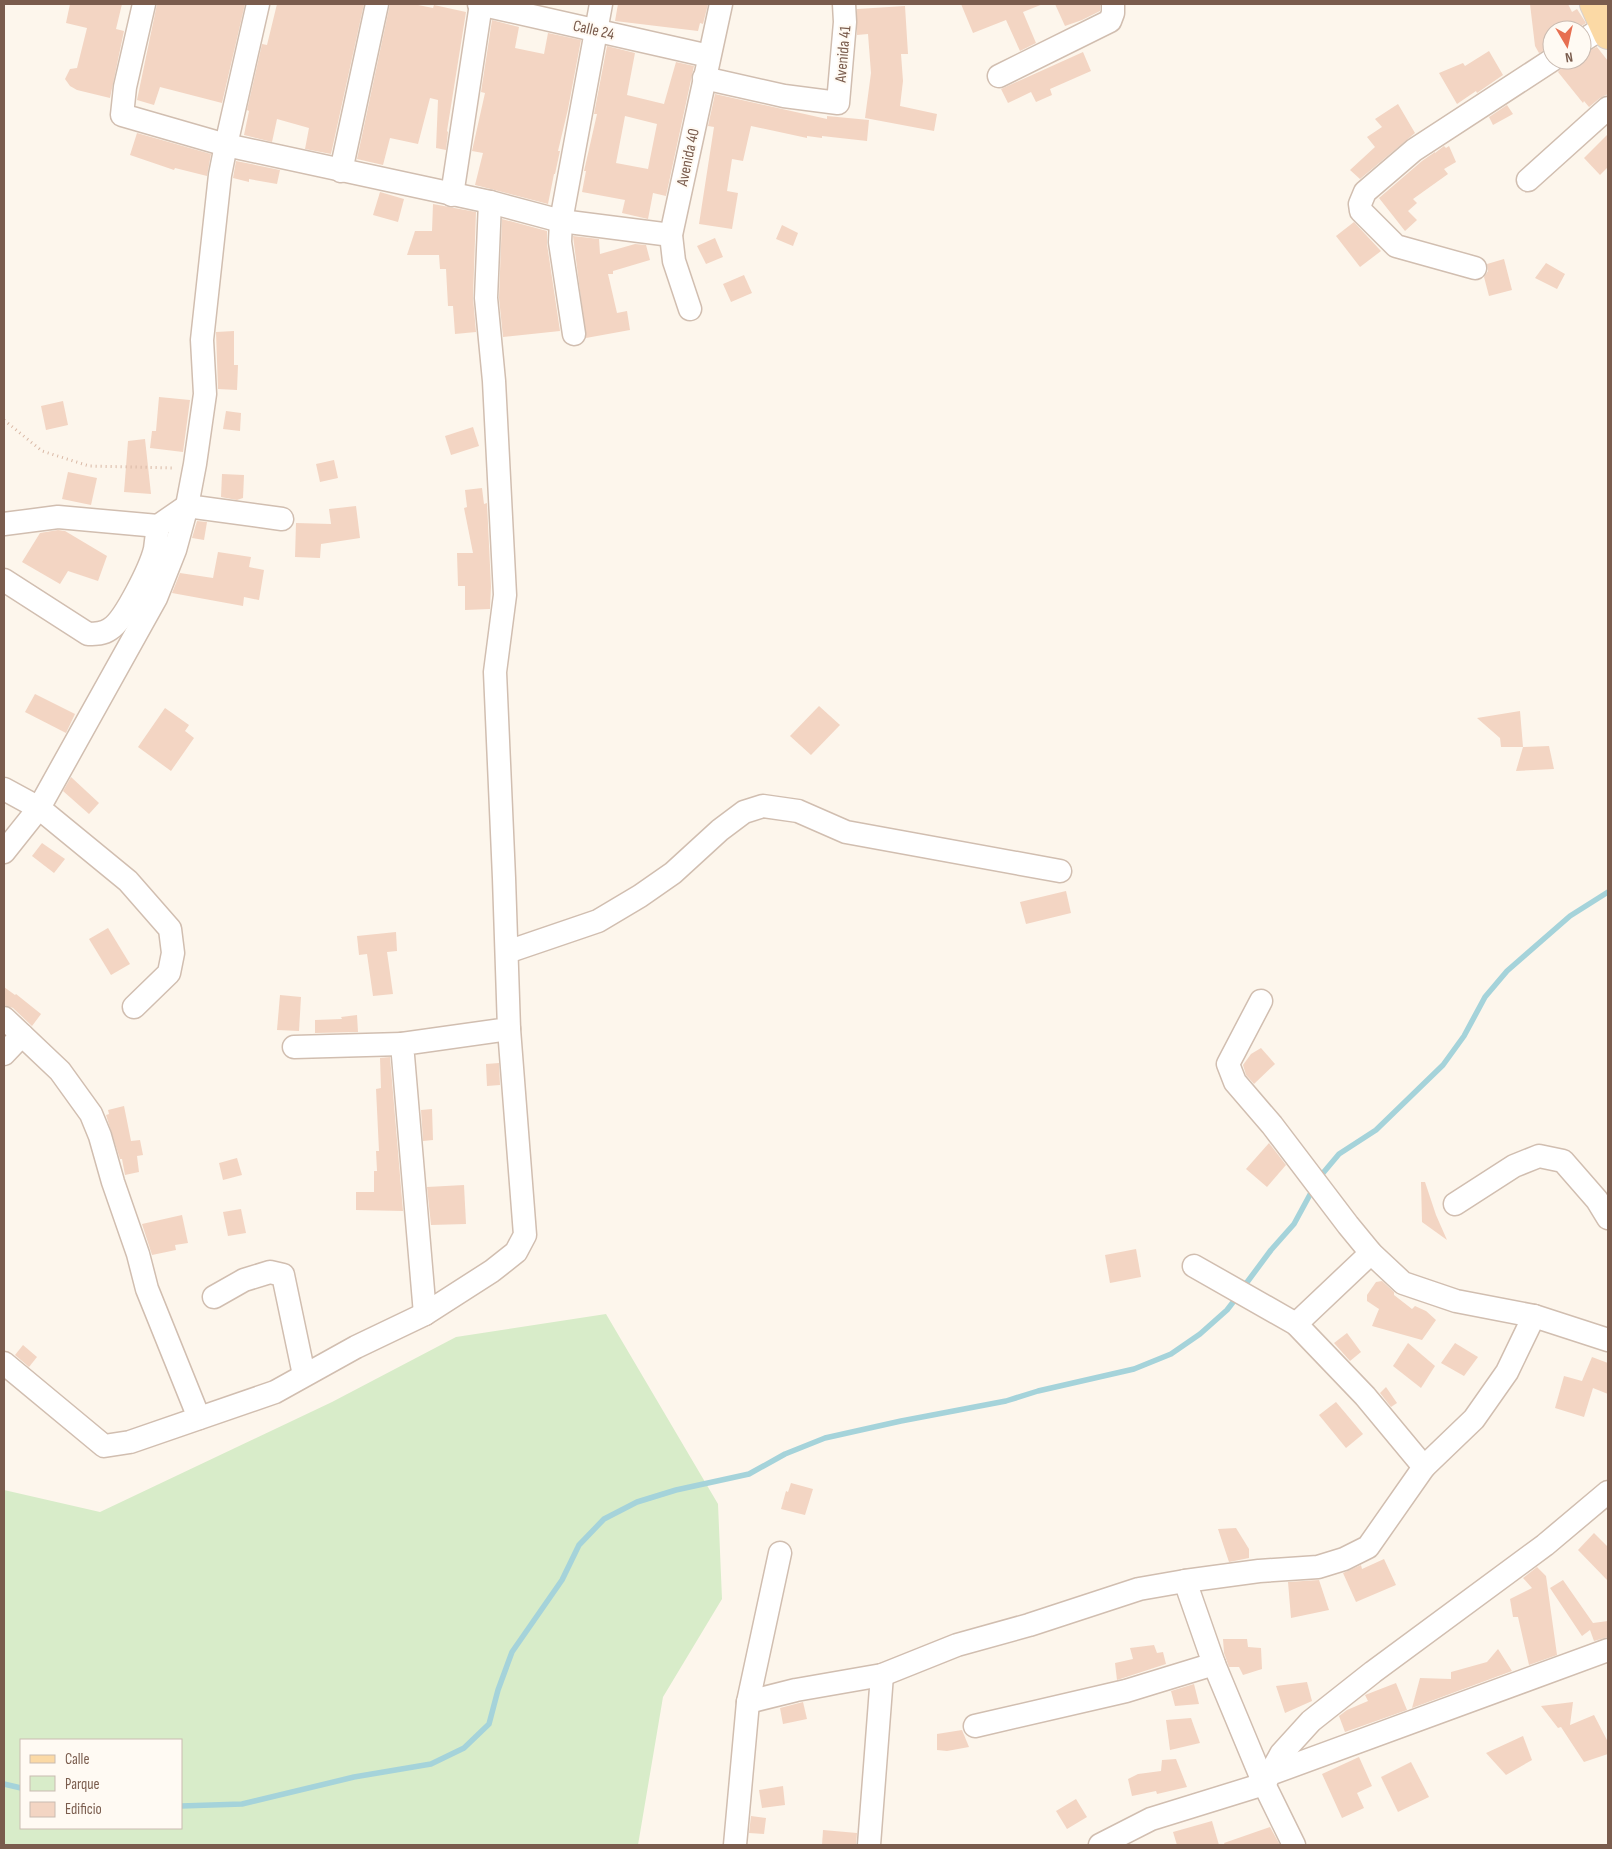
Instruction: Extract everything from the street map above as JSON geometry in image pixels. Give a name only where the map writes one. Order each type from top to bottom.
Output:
[{"type":"street","points":[[144,4],[125,87],[122,115],[226,145],[490,202],[561,221],[671,235]]},
{"type":"street","points":[[4,852],[39,808],[156,598],[175,550],[187,506],[205,394],[202,340],[215,222],[226,145],[258,4]]},
{"type":"street","points":[[341,171],[377,4]]},
{"type":"street","points":[[452,195],[480,4]]},
{"type":"street","name":"Calle 24","points":[[480,4],[709,56]]},
{"type":"street","points":[[574,334],[560,242],[561,221],[602,4]]},
{"type":"street","name":"Avenida 40","points":[[690,309],[674,261],[671,235],[721,4]]},
{"type":"street","name":"Avenida 41","points":[[704,78],[784,96],[838,103],[845,22],[844,4]]},
{"type":"street","points":[[999,76],[1110,21],[1113,13],[1113,4]]},
{"type":"street","points":[[1475,268],[1396,246],[1361,211],[1360,204],[1365,192],[1414,150],[1542,67]]},
{"type":"street","points":[[1528,180],[1608,108]]},
{"type":"street","points":[[4,1363],[104,1446],[130,1442],[176,1428],[199,1418],[275,1392],[304,1375],[425,1314],[492,1271],[516,1252],[525,1235],[509,1029],[496,672],[505,596],[494,380],[486,298],[490,202]]},
{"type":"street","points":[[4,524],[58,517],[158,526],[187,506],[282,518]]},
{"type":"street","points":[[4,580],[88,634],[103,633],[117,623],[134,596],[154,550],[158,526]]},
{"type":"street","points":[[4,789],[39,808],[128,882],[170,928],[173,953],[169,972],[134,1007]]},
{"type":"street","points":[[507,952],[598,921],[640,896],[673,873],[720,830],[744,812],[763,806],[798,812],[846,832],[1060,871]]},
{"type":"street","points":[[1261,1001],[1228,1064],[1235,1082],[1272,1125],[1371,1253],[1403,1283],[1456,1302],[1534,1316],[1608,1340]]},
{"type":"street","points":[[4,1018],[60,1071],[91,1114],[100,1136],[113,1182],[138,1254],[147,1289],[199,1418]]},
{"type":"street","points":[[294,1047],[402,1044],[509,1029]]},
{"type":"street","points":[[4,1054],[22,1035]]},
{"type":"street","points":[[402,1044],[425,1314]]},
{"type":"street","points":[[1455,1204],[1514,1166],[1539,1156],[1563,1161],[1597,1200],[1608,1218]]},
{"type":"street","points":[[1296,1324],[1371,1253]]},
{"type":"street","points":[[1194,1266],[1296,1324],[1365,1396],[1424,1467]]},
{"type":"street","points":[[214,1297],[244,1280],[270,1272],[283,1275],[304,1375]]},
{"type":"street","points":[[748,1702],[796,1690],[882,1675],[958,1645],[1029,1625],[1139,1589],[1185,1580],[1318,1566],[1344,1560],[1368,1547],[1424,1467],[1474,1419],[1507,1372],[1534,1316]]},
{"type":"street","points":[[1267,1779],[1281,1754],[1311,1721],[1372,1672],[1545,1545],[1608,1492]]},
{"type":"street","points":[[735,1845],[748,1702],[780,1553]]},
{"type":"street","points":[[1185,1580],[1214,1664],[1267,1779],[1294,1845]]},
{"type":"street","points":[[1100,1845],[1151,1819],[1267,1779],[1608,1650]]},
{"type":"street","points":[[975,1726],[1126,1691],[1214,1664]]},
{"type":"street","points":[[869,1845],[882,1675]]},
{"type":"path","points":[[4,420],[42,451],[89,466],[176,468],[195,464]]},
{"type":"green space","points":[[606,1314],[718,1504],[722,1599],[663,1697],[638,1845],[4,1845],[4,1490],[100,1512],[332,1402],[456,1337]]},
{"type":"building","points":[[70,4],[122,4],[116,29],[124,31],[110,98],[77,90],[70,86],[65,79],[70,69],[77,68],[87,28],[66,23]]},
{"type":"building","points":[[157,4],[245,4],[222,103],[160,87],[154,105],[137,100]]},
{"type":"building","points":[[277,4],[364,4],[331,154],[305,149],[309,128],[277,119],[272,142],[244,135],[249,111],[247,110],[262,44],[267,45]]},
{"type":"building","points":[[390,4],[413,4],[433,8],[434,5],[466,12],[447,131],[446,150],[436,148],[438,100],[430,98],[418,144],[390,138],[383,165],[357,159]]},
{"type":"building","points":[[618,4],[708,4],[703,24],[700,23],[698,31],[615,21]]},
{"type":"building","points":[[961,4],[1043,4],[1023,12],[1036,43],[1020,51],[1006,20],[973,33]]},
{"type":"building","points":[[1055,4],[1100,4],[1100,11],[1065,26]]},
{"type":"building","points":[[1530,4],[1568,4],[1572,12],[1577,9],[1584,20],[1542,20],[1542,52],[1539,53],[1535,46]]},
{"type":"building","points":[[905,6],[908,54],[901,54],[903,81],[900,106],[937,114],[934,131],[865,118],[871,73],[868,34],[857,35],[857,9]]},
{"type":"building","points":[[492,20],[519,27],[515,48],[544,54],[548,33],[581,40],[548,204],[475,185],[483,153],[472,151],[485,93],[481,92]]},
{"type":"building","points":[[607,46],[635,53],[627,95],[664,104],[676,62],[694,66],[666,196],[653,193],[648,219],[622,213],[625,200],[582,192],[586,171],[584,171],[597,114],[594,114]],"holes":[[[625,116],[657,124],[648,169],[616,163]]]},
{"type":"building","points":[[1597,47],[1608,61],[1608,94],[1589,107],[1584,101],[1583,103],[1558,72],[1560,70],[1592,70],[1592,49]]},
{"type":"building","points":[[1489,51],[1503,75],[1457,104],[1439,73],[1463,63],[1465,66]]},
{"type":"building","points":[[1083,52],[1091,71],[1050,89],[1052,95],[1036,102],[1031,92],[1008,103],[1001,89]]},
{"type":"building","points":[[715,94],[827,119],[827,116],[869,120],[867,141],[822,136],[822,138],[807,136],[807,138],[751,126],[743,161],[732,159],[727,191],[738,193],[732,229],[699,224],[714,127],[708,126]]},
{"type":"building","points":[[1398,104],[1415,133],[1360,179],[1350,170],[1375,147],[1367,137],[1382,127],[1375,119]]},
{"type":"building","points":[[1507,105],[1513,114],[1493,125],[1489,117]]},
{"type":"building","points":[[137,133],[211,154],[207,176],[175,168],[174,170],[130,155]]},
{"type":"building","points":[[1608,134],[1608,167],[1600,175],[1584,158]]},
{"type":"building","points":[[1444,146],[1446,148],[1449,146],[1456,162],[1444,169],[1448,174],[1413,199],[1417,203],[1408,211],[1417,220],[1405,231],[1379,198],[1422,161]]},
{"type":"building","points":[[236,161],[280,170],[277,184],[249,179],[249,182],[233,178]]},
{"type":"building","points":[[380,192],[404,199],[398,222],[373,215]]},
{"type":"building","points":[[433,204],[476,212],[473,297],[476,332],[455,334],[453,306],[448,306],[446,269],[440,269],[439,255],[407,255],[415,231],[432,231]]},
{"type":"building","points":[[502,219],[547,231],[547,244],[560,331],[503,337],[499,298]]},
{"type":"building","points":[[1354,222],[1381,251],[1360,267],[1336,236]]},
{"type":"building","points":[[782,225],[798,233],[793,246],[776,239]]},
{"type":"building","points":[[573,236],[599,239],[600,254],[635,244],[646,245],[650,260],[613,271],[613,274],[608,274],[617,313],[627,311],[630,330],[586,338]]},
{"type":"building","points":[[715,238],[723,257],[706,264],[697,246]]},
{"type":"building","points":[[1504,259],[1512,290],[1489,296],[1484,277],[1488,271],[1487,264]]},
{"type":"building","points":[[1546,263],[1565,274],[1557,289],[1535,278]]},
{"type":"building","points":[[744,275],[752,293],[731,302],[723,284]]},
{"type":"building","points":[[234,331],[234,365],[238,365],[237,390],[218,389],[216,332]]},
{"type":"building","points":[[159,397],[190,400],[183,452],[150,448],[152,431],[156,431]]},
{"type":"building","points":[[63,401],[68,425],[46,430],[41,406]]},
{"type":"building","points":[[226,411],[241,413],[240,431],[223,429]]},
{"type":"building","points":[[473,427],[479,446],[451,455],[445,436]]},
{"type":"building","points":[[145,439],[151,494],[124,492],[128,441]]},
{"type":"building","points":[[334,460],[338,478],[320,482],[316,464]]},
{"type":"building","points":[[68,472],[97,478],[91,505],[62,499]]},
{"type":"building","points":[[222,474],[244,475],[243,498],[237,500],[221,497]]},
{"type":"building","points":[[482,488],[484,504],[487,503],[491,586],[490,609],[465,610],[465,586],[458,586],[457,553],[473,553],[464,508],[467,507],[465,490]]},
{"type":"building","points":[[356,506],[360,538],[321,544],[320,558],[295,557],[296,523],[331,524],[329,509]]},
{"type":"building","points":[[197,521],[207,522],[204,540],[192,538]]},
{"type":"building","points":[[58,530],[65,531],[107,556],[98,581],[68,571],[60,584],[22,562],[40,533]]},
{"type":"building","points":[[218,552],[251,557],[249,567],[264,570],[259,600],[244,597],[243,606],[172,593],[180,573],[213,578]]},
{"type":"building","points":[[35,694],[75,714],[66,733],[25,712]]},
{"type":"building","points":[[819,706],[840,725],[811,755],[790,736]]},
{"type":"building","points":[[165,708],[189,725],[185,731],[194,738],[171,771],[138,747]]},
{"type":"building","points":[[1520,711],[1523,747],[1501,747],[1500,738],[1477,718]]},
{"type":"building","points":[[1549,746],[1554,769],[1516,771],[1523,747]]},
{"type":"building","points":[[71,777],[99,803],[89,814],[63,791]]},
{"type":"building","points":[[42,843],[65,859],[54,873],[32,856]]},
{"type":"building","points":[[1066,891],[1071,913],[1026,924],[1020,902]]},
{"type":"building","points":[[108,928],[130,964],[111,975],[89,939]]},
{"type":"building","points":[[396,932],[397,951],[387,952],[393,994],[373,996],[367,954],[359,955],[357,936]]},
{"type":"building","points":[[4,987],[41,1014],[32,1026],[13,1008],[4,1005]]},
{"type":"building","points":[[280,995],[301,997],[299,1031],[277,1030]]},
{"type":"building","points":[[357,1015],[358,1032],[315,1033],[315,1020],[342,1019],[341,1017]]},
{"type":"building","points":[[1261,1048],[1275,1064],[1254,1084],[1246,1075],[1243,1065],[1251,1054]]},
{"type":"building","points":[[390,1057],[403,1211],[356,1210],[356,1192],[374,1192],[374,1171],[377,1171],[376,1151],[379,1151],[376,1089],[381,1088],[380,1058]]},
{"type":"building","points":[[499,1063],[500,1085],[487,1086],[486,1064]]},
{"type":"building","points":[[124,1106],[131,1141],[140,1140],[143,1155],[137,1156],[139,1172],[125,1175],[122,1159],[120,1159],[106,1115],[109,1114],[108,1110]]},
{"type":"building","points":[[432,1109],[433,1140],[423,1141],[421,1110]]},
{"type":"building","points":[[1269,1143],[1286,1165],[1267,1187],[1246,1169]]},
{"type":"building","points":[[237,1158],[242,1175],[223,1180],[219,1163]]},
{"type":"building","points":[[1421,1182],[1425,1182],[1447,1240],[1422,1222]]},
{"type":"building","points":[[464,1185],[466,1224],[431,1225],[427,1187]]},
{"type":"building","points":[[241,1209],[246,1233],[228,1236],[223,1212]]},
{"type":"building","points":[[182,1215],[188,1243],[175,1245],[176,1250],[152,1255],[142,1224]]},
{"type":"building","points":[[1136,1249],[1141,1277],[1110,1283],[1105,1255]]},
{"type":"building","points":[[1382,1281],[1394,1292],[1394,1295],[1412,1309],[1415,1306],[1426,1311],[1436,1320],[1422,1340],[1372,1326],[1379,1309],[1367,1301],[1367,1295],[1376,1282]]},
{"type":"building","points":[[1347,1333],[1361,1352],[1350,1361],[1334,1343]]},
{"type":"building","points":[[1408,1343],[1435,1366],[1421,1388],[1393,1366]]},
{"type":"building","points":[[1455,1343],[1478,1357],[1464,1376],[1441,1363]]},
{"type":"building","points":[[23,1345],[37,1357],[29,1367],[15,1355]]},
{"type":"building","points":[[1592,1357],[1608,1363],[1608,1394],[1593,1388],[1584,1417],[1555,1408],[1564,1376],[1582,1381]]},
{"type":"building","points":[[1386,1387],[1397,1403],[1391,1407],[1380,1393]]},
{"type":"building","points":[[1336,1402],[1363,1434],[1346,1448],[1319,1415]]},
{"type":"building","points":[[791,1483],[813,1489],[805,1515],[781,1509],[786,1491],[788,1492]]},
{"type":"building","points":[[1236,1528],[1249,1549],[1249,1558],[1229,1562],[1218,1529]]},
{"type":"building","points":[[1594,1533],[1608,1547],[1608,1581],[1578,1550]]},
{"type":"building","points":[[1384,1559],[1396,1585],[1356,1602],[1343,1573],[1361,1565],[1362,1569]]},
{"type":"building","points":[[1537,1567],[1546,1576],[1557,1655],[1529,1665],[1518,1617],[1513,1617],[1510,1599],[1532,1588],[1523,1578]]},
{"type":"building","points":[[1319,1580],[1329,1610],[1291,1618],[1288,1582]]},
{"type":"building","points":[[1563,1580],[1593,1623],[1608,1621],[1608,1637],[1594,1641],[1590,1630],[1582,1636],[1550,1588]]},
{"type":"building","points":[[1223,1639],[1247,1639],[1248,1647],[1261,1648],[1262,1669],[1243,1675],[1239,1667],[1229,1667],[1224,1653]]},
{"type":"building","points":[[1154,1645],[1157,1653],[1163,1652],[1166,1664],[1117,1680],[1115,1663],[1133,1659],[1130,1648]]},
{"type":"building","points":[[1498,1649],[1512,1671],[1412,1708],[1420,1678],[1451,1679],[1451,1672],[1487,1662]]},
{"type":"building","points":[[1307,1682],[1312,1701],[1285,1713],[1276,1686]]},
{"type":"building","points":[[1396,1683],[1407,1710],[1345,1732],[1339,1716],[1347,1710],[1368,1701],[1365,1695]]},
{"type":"building","points":[[1194,1684],[1199,1704],[1175,1706],[1171,1691]]},
{"type":"building","points":[[803,1702],[807,1719],[783,1724],[780,1708]]},
{"type":"building","points":[[1573,1702],[1570,1725],[1594,1715],[1608,1742],[1608,1754],[1584,1762],[1561,1727],[1558,1728],[1541,1706]]},
{"type":"building","points":[[1191,1718],[1200,1743],[1170,1750],[1166,1720]]},
{"type":"building","points":[[962,1730],[969,1747],[947,1751],[937,1750],[937,1734]]},
{"type":"building","points":[[1523,1736],[1532,1760],[1506,1775],[1486,1753]]},
{"type":"building","points":[[1359,1757],[1372,1786],[1357,1793],[1364,1808],[1342,1818],[1322,1774]]},
{"type":"building","points":[[1176,1759],[1187,1787],[1157,1794],[1156,1791],[1132,1796],[1128,1779],[1138,1774],[1161,1771],[1162,1760]]},
{"type":"building","points":[[1411,1762],[1429,1797],[1398,1812],[1381,1777]]},
{"type":"building","points":[[783,1786],[785,1805],[762,1808],[759,1790]]},
{"type":"building","points":[[1076,1799],[1087,1817],[1067,1829],[1056,1811]]},
{"type":"building","points":[[751,1816],[766,1818],[764,1834],[749,1833]]},
{"type":"building","points":[[1212,1821],[1219,1845],[1177,1845],[1173,1832]]},
{"type":"building","points":[[1270,1827],[1280,1845],[1225,1845],[1224,1843]]},
{"type":"building","points":[[823,1830],[857,1833],[856,1845],[822,1845]]},
{"type":"waterway","points":[[1318,1179],[1339,1154],[1376,1130],[1443,1065],[1464,1036],[1485,997],[1507,971],[1570,916],[1608,892]]},
{"type":"waterway","points":[[1242,1289],[1271,1250],[1294,1224],[1313,1189]]},
{"type":"waterway","points":[[182,1806],[242,1804],[354,1777],[431,1764],[464,1748],[489,1724],[498,1690],[512,1652],[562,1580],[579,1545],[604,1519],[637,1502],[676,1490],[749,1474],[785,1454],[825,1438],[1006,1401],[1038,1391],[1134,1369],[1171,1354],[1200,1334],[1227,1310],[1237,1297]]},
{"type":"waterway","points":[[4,1784],[20,1788]]}]
